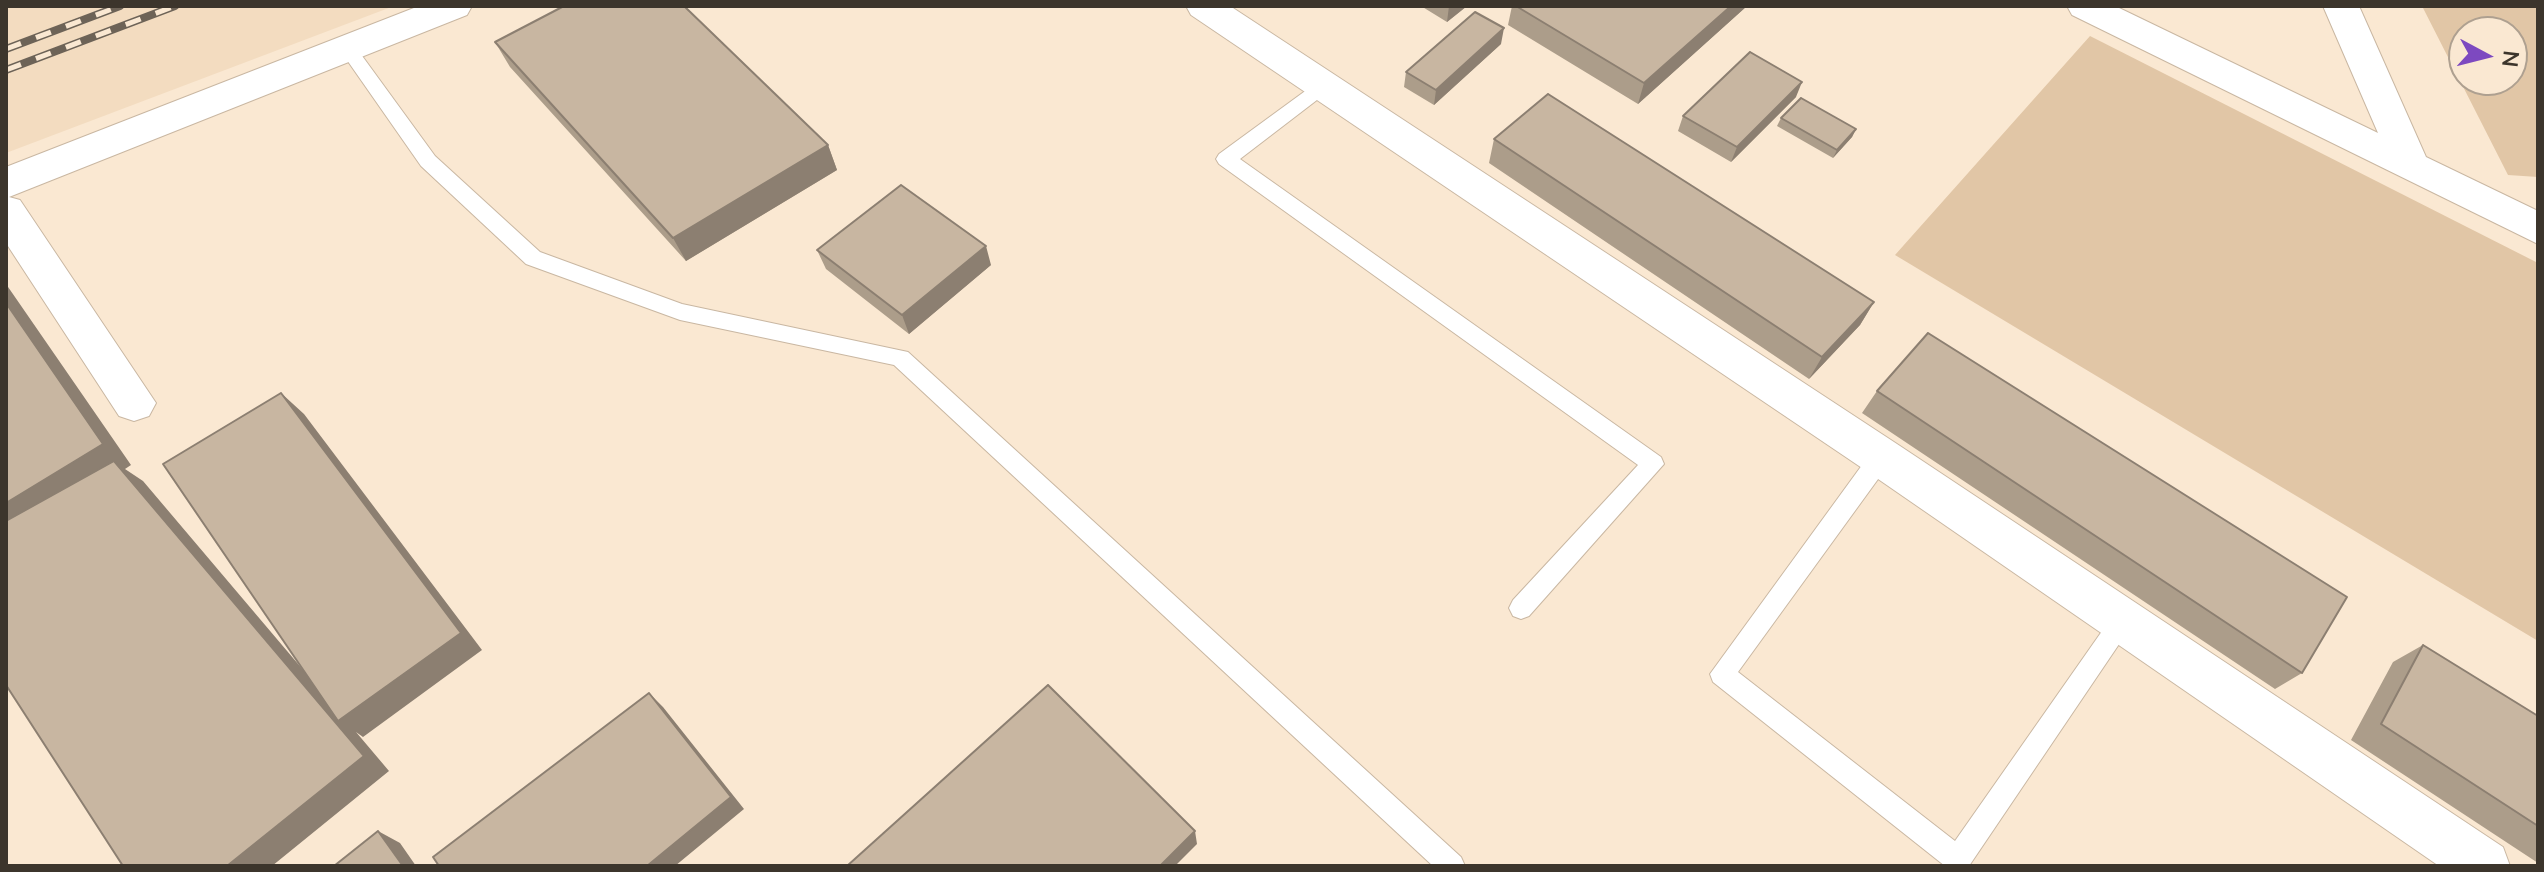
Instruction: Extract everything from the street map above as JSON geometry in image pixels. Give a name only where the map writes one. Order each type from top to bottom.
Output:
[{"type":"street","points":[[6,183],[346,46],[454,6]]},
{"type":"street","points":[[1204,6],[1881,457],[2484,866]]},
{"type":"street","points":[[2085,6],[2538,229]]},
{"type":"street","points":[[2341,6],[2411,166]]},
{"type":"street","points":[[6,211],[134,403]]},
{"type":"lane","points":[[346,46],[428,161],[533,258],[680,312],[900,358],[1452,866]]},
{"type":"lane","points":[[1323,85],[1226,159],[1653,464],[1521,608]]},
{"type":"lane","points":[[1881,457],[1722,674],[1958,860],[2122,622]]},
{"type":"shaded area","points":[[6,6],[394,6],[6,153]]},
{"type":"shaded area","points":[[2422,6],[2538,6],[2538,177],[2508,175],[2468,96],[2528,96],[2528,16],[2448,16],[2448,57]]},
{"type":"shaded area","points":[[2090,36],[2538,263],[2538,641],[1895,255]]},
{"type":"building","points":[[564,6],[684,6],[828,145],[673,238],[495,42]]},
{"type":"building","points":[[1516,6],[1731,6],[1644,83]]},
{"type":"building","points":[[1475,12],[1504,28],[1436,90],[1406,72]]},
{"type":"building","points":[[1750,52],[1802,82],[1737,147],[1683,116]]},
{"type":"building","points":[[1548,94],[1874,302],[1822,357],[1494,139]]},
{"type":"building","points":[[1801,98],[1856,129],[1837,150],[1781,118]]},
{"type":"building","points":[[901,185],[986,246],[902,315],[817,250]]},
{"type":"building","points":[[6,303],[103,444],[6,503]]},
{"type":"building","points":[[1928,333],[2347,597],[2302,673],[1877,391]]},
{"type":"building","points":[[281,393],[461,633],[338,721],[163,464]]},
{"type":"building","points":[[114,461],[364,756],[227,866],[123,866],[6,685],[6,521]]},
{"type":"building","points":[[2423,645],[2538,716],[2538,826],[2381,724]]},
{"type":"building","points":[[1048,685],[1195,831],[1160,866],[847,866]]},
{"type":"building","points":[[649,693],[731,797],[647,866],[439,866],[433,857]]},
{"type":"building","points":[[378,831],[403,866],[334,866]]},
{"type":"railway","points":[[6,49],[120,6]]},
{"type":"railway","points":[[6,70],[175,6]]}]
